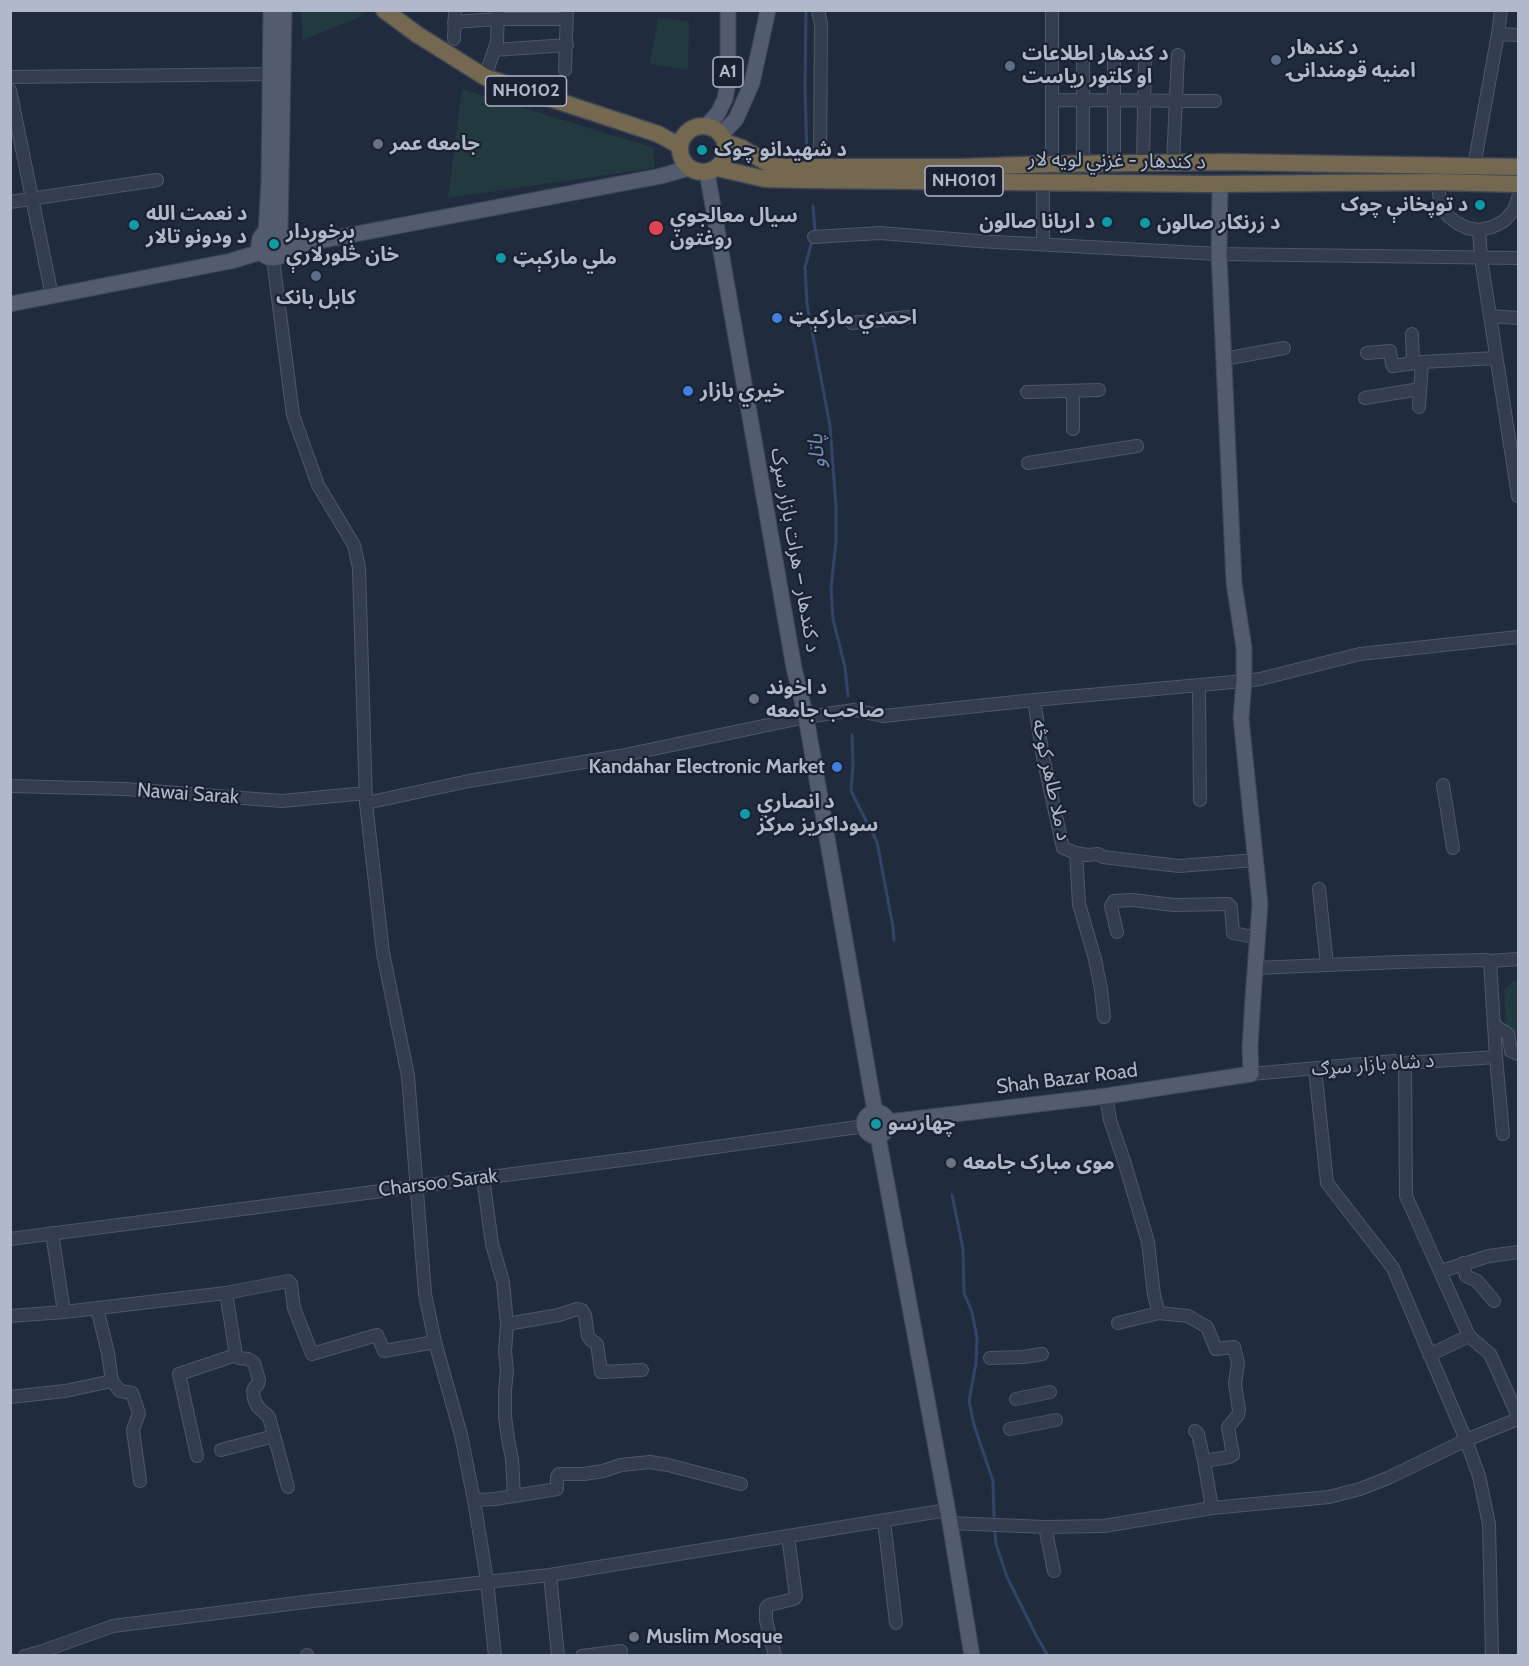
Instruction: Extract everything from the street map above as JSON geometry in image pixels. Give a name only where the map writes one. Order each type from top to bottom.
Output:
[{"type":"highway","name":"NH0102","points":[[384,10],[418,35],[485,77],[658,134],[680,147]]},
{"type":"highway","points":[[697,127],[712,128],[723,139],[725,156],[722,163],[712,170],[701,172],[689,168],[680,155],[683,138],[697,127]]},
{"type":"highway","name":"د کندهار - غزني لويه لار","points":[[723,139],[772,166],[803,168],[1227,162],[1518,167]]},
{"type":"highway","name":"د کندهار - غزني لويه لار","points":[[712,170],[775,179],[1518,184]]},
{"type":"main road","points":[[271,10],[277,74]]},
{"type":"main road","points":[[273,232],[269,181],[284,10]]},
{"type":"main road","name":"A1","points":[[706,127],[718,113],[725,99],[728,82],[729,10]]},
{"type":"main road","points":[[723,139],[736,119],[752,83],[768,10]]},
{"type":"main road","points":[[287,247],[660,176],[689,168]]},
{"type":"main road","name":"د کندهار – هرات بازار سړک","points":[[712,170],[794,668],[806,717],[875,1112]]},
{"type":"main road","points":[[1220,183],[1220,254],[1234,583],[1244,648],[1241,718],[1260,904],[1250,1047],[1251,1074]]},
{"type":"main road","points":[[10,304],[231,261],[282,255],[287,247],[286,238],[273,232]]},
{"type":"main road","points":[[267,255],[259,248],[260,239],[273,232]]},
{"type":"main road","name":"Shah Bazar Road","points":[[888,1122],[1106,1096],[1251,1074]]},
{"type":"main road","points":[[875,1112],[885,1116],[888,1122],[886,1130],[878,1136],[869,1133],[864,1126],[867,1117],[875,1112]]},
{"type":"main road","points":[[878,1136],[949,1516],[972,1656]]},
{"type":"street","points":[[818,10],[820,24],[820,166]]},
{"type":"street","points":[[1052,10],[1052,164]]},
{"type":"street","points":[[1474,166],[1501,10]]},
{"type":"street","points":[[485,77],[497,42],[497,15]]},
{"type":"street","points":[[453,39],[454,16],[567,15],[565,70]]},
{"type":"street","points":[[1498,34],[1518,34]]},
{"type":"street","points":[[494,50],[567,45]]},
{"type":"street","points":[[1173,163],[1178,55]]},
{"type":"street","points":[[1114,56],[1114,163]]},
{"type":"street","points":[[1083,57],[1083,163]]},
{"type":"street","points":[[1143,163],[1145,57]]},
{"type":"street","points":[[10,77],[277,74]]},
{"type":"street","points":[[10,90],[52,296]]},
{"type":"street","points":[[1053,100],[1215,101]]},
{"type":"street","points":[[10,202],[158,180]]},
{"type":"street","points":[[1042,181],[1043,244]]},
{"type":"street","points":[[1437,182],[1441,206],[1456,223],[1467,228],[1479,230],[1492,227],[1504,220],[1514,210],[1518,198]]},
{"type":"street","points":[[1518,184],[1518,189]]},
{"type":"street","points":[[1479,230],[1496,358],[1513,426],[1518,496]]},
{"type":"street","points":[[814,237],[880,233],[1220,254],[1518,258]]},
{"type":"street","points":[[267,255],[293,415],[318,485],[354,545],[359,568],[366,798],[383,953],[408,1076],[425,1294],[435,1342],[461,1435],[474,1500],[487,1581],[495,1656]]},
{"type":"street","points":[[1490,316],[1518,318]]},
{"type":"street","points":[[852,323],[908,317]]},
{"type":"street","points":[[1412,334],[1418,363],[1419,407]]},
{"type":"street","points":[[1224,359],[1284,348]]},
{"type":"street","points":[[1367,353],[1390,351],[1393,366],[1496,358]]},
{"type":"street","points":[[1365,398],[1420,389]]},
{"type":"street","points":[[1027,392],[1099,390]]},
{"type":"street","points":[[1073,392],[1073,429]]},
{"type":"street","points":[[1028,463],[1137,446]]},
{"type":"street","name":"Nawai Sarak","points":[[10,786],[125,789],[282,801],[366,798],[620,756],[806,717],[854,710],[883,716],[1199,686],[1260,679],[1360,654],[1518,637]]},
{"type":"street","points":[[1199,686],[1200,800]]},
{"type":"street","name":"د ملا طاهر کوڅه","points":[[1034,700],[1043,757],[1063,848],[1076,853]]},
{"type":"street","points":[[1443,785],[1453,848]]},
{"type":"street","points":[[1104,1017],[1095,959],[1078,904],[1076,853],[1179,866],[1257,860]]},
{"type":"street","points":[[1319,889],[1327,965]]},
{"type":"street","points":[[1117,932],[1111,906],[1114,901],[1132,900],[1174,905],[1228,904],[1232,907],[1233,933],[1258,938]]},
{"type":"street","points":[[1255,969],[1410,961],[1518,959]]},
{"type":"street","points":[[1490,961],[1503,1134]]},
{"type":"street","points":[[1497,1027],[1508,1034],[1510,1051],[1518,1054]]},
{"type":"street","name":"د شاه بازار سړګ","points":[[1251,1074],[1395,1061],[1405,1063],[1496,1057]]},
{"type":"street","points":[[25,1656],[113,1626],[550,1575],[884,1521],[949,1516],[1045,1527],[1104,1526],[1212,1508],[1329,1497],[1360,1490],[1388,1478],[1466,1440],[1518,1418],[1490,1354],[1469,1336],[1406,1196],[1405,1063]]},
{"type":"street","points":[[1315,1069],[1327,1183],[1393,1268],[1479,1476],[1489,1524],[1492,1656]]},
{"type":"street","points":[[1106,1096],[1110,1120],[1148,1242],[1154,1295],[1159,1312]]},
{"type":"street","name":"Charsoo Sarak","points":[[10,1239],[864,1126]]},
{"type":"street","points":[[483,1178],[492,1244],[503,1282],[507,1324],[506,1416],[514,1496]]},
{"type":"street","points":[[52,1233],[64,1312]]},
{"type":"street","points":[[1441,1271],[1488,1256],[1518,1252]]},
{"type":"street","points":[[1463,1263],[1466,1276],[1477,1281],[1494,1301]]},
{"type":"street","points":[[10,1316],[226,1293],[290,1282],[294,1308],[312,1354],[377,1335],[384,1351],[435,1342]]},
{"type":"street","points":[[226,1293],[236,1354],[238,1358],[248,1359],[254,1363],[259,1380],[253,1391],[254,1400],[269,1417],[288,1487]]},
{"type":"street","points":[[97,1308],[108,1353],[111,1381],[120,1390],[132,1393],[139,1413],[133,1430],[140,1481]]},
{"type":"street","points":[[507,1324],[559,1315],[577,1309],[585,1316],[588,1336],[597,1344],[601,1372],[642,1370]]},
{"type":"street","points":[[1118,1323],[1159,1312],[1188,1316],[1208,1326],[1216,1349],[1234,1347],[1238,1363],[1236,1384],[1239,1410],[1228,1427],[1233,1455],[1204,1461]]},
{"type":"street","points":[[1429,1355],[1469,1336]]},
{"type":"street","points":[[197,1456],[179,1374],[236,1354]]},
{"type":"street","points":[[990,1358],[1042,1354]]},
{"type":"street","points":[[10,1396],[65,1391],[111,1381]]},
{"type":"street","points":[[1016,1399],[1050,1392]]},
{"type":"street","points":[[1010,1429],[1056,1420]]},
{"type":"street","points":[[1195,1431],[1198,1434],[1204,1461],[1212,1508]]},
{"type":"street","points":[[221,1450],[274,1436]]},
{"type":"street","points":[[474,1500],[557,1489],[559,1474],[584,1474],[621,1465],[650,1462],[741,1484]]},
{"type":"street","points":[[884,1521],[896,1623]]},
{"type":"street","points":[[1045,1527],[1054,1571]]},
{"type":"street","points":[[775,1656],[766,1620],[766,1608],[769,1605],[794,1599],[796,1596],[788,1536]]},
{"type":"street","points":[[550,1575],[558,1656]]},
{"type":"street","points":[[582,1656],[621,1651]]},
{"type":"green space","points":[[301,11],[357,11],[363,16],[303,40]]},
{"type":"green space","points":[[658,18],[689,21],[688,70],[650,64]]},
{"type":"green space","points":[[462,89],[654,148],[655,168],[448,198]]},
{"type":"green space","points":[[1518,981],[1518,1036],[1506,1025],[1504,990],[1512,982]]},
{"type":"waterway","name":"پاتاو","points":[[806,10],[807,157]]},
{"type":"waterway","name":"پاتاو","points":[[813,206],[814,234]]},
{"type":"waterway","name":"پاتاو","points":[[812,241],[805,267],[807,304],[830,426],[836,507],[836,541],[831,589],[833,619],[845,667],[848,696]]},
{"type":"waterway","points":[[852,735],[851,791],[877,842],[894,940]]},
{"type":"waterway","points":[[952,1195],[963,1249],[964,1293],[972,1312],[977,1338],[976,1363],[969,1401],[974,1425],[993,1481],[994,1516]]},
{"type":"waterway","points":[[995,1532],[996,1544],[1007,1577],[1048,1656]]},
{"type":"place","name":"د کندهار امنيه قومندانۍ","points":[[1276,60]]},
{"type":"place","name":"د کندهار اطلاعات او کلتور رياست","points":[[1010,66]]},
{"type":"place","name":"جامعه عمر","points":[[378,144]]},
{"type":"place","name":"د شهيدانو چوک","points":[[702,150]]},
{"type":"place","name":"د توپخانې چوک","points":[[1480,205]]},
{"type":"place","name":"د اریانا صالون","points":[[1107,222]]},
{"type":"place","name":"د زرنګار صالون","points":[[1145,223]]},
{"type":"place","name":"د نعمت الله د ودونو تالار","points":[[134,225]]},
{"type":"place","name":"سيال معالجوي روغتون","points":[[656,228]]},
{"type":"place","name":"برخوردار خان څلورلارې","points":[[274,244]]},
{"type":"place","name":"ملي مارکېټ","points":[[501,258]]},
{"type":"place","name":"کابل بانک","points":[[316,276]]},
{"type":"place","name":"احمدي مارکېټ","points":[[777,318]]},
{"type":"place","name":"خیري بازار","points":[[688,391]]},
{"type":"place","name":"د اخوند صاحب جامعه","points":[[754,699]]},
{"type":"place","name":"Kandahar Electronic Market","points":[[837,767]]},
{"type":"place","name":"د انصاري سوداګریز مرکز","points":[[745,814]]},
{"type":"place","name":"چهارسو","points":[[876,1124]]},
{"type":"place","name":"موی مبارک جامعه","points":[[951,1163]]},
{"type":"place","name":"Muslim Mosque","points":[[634,1637]]}]
